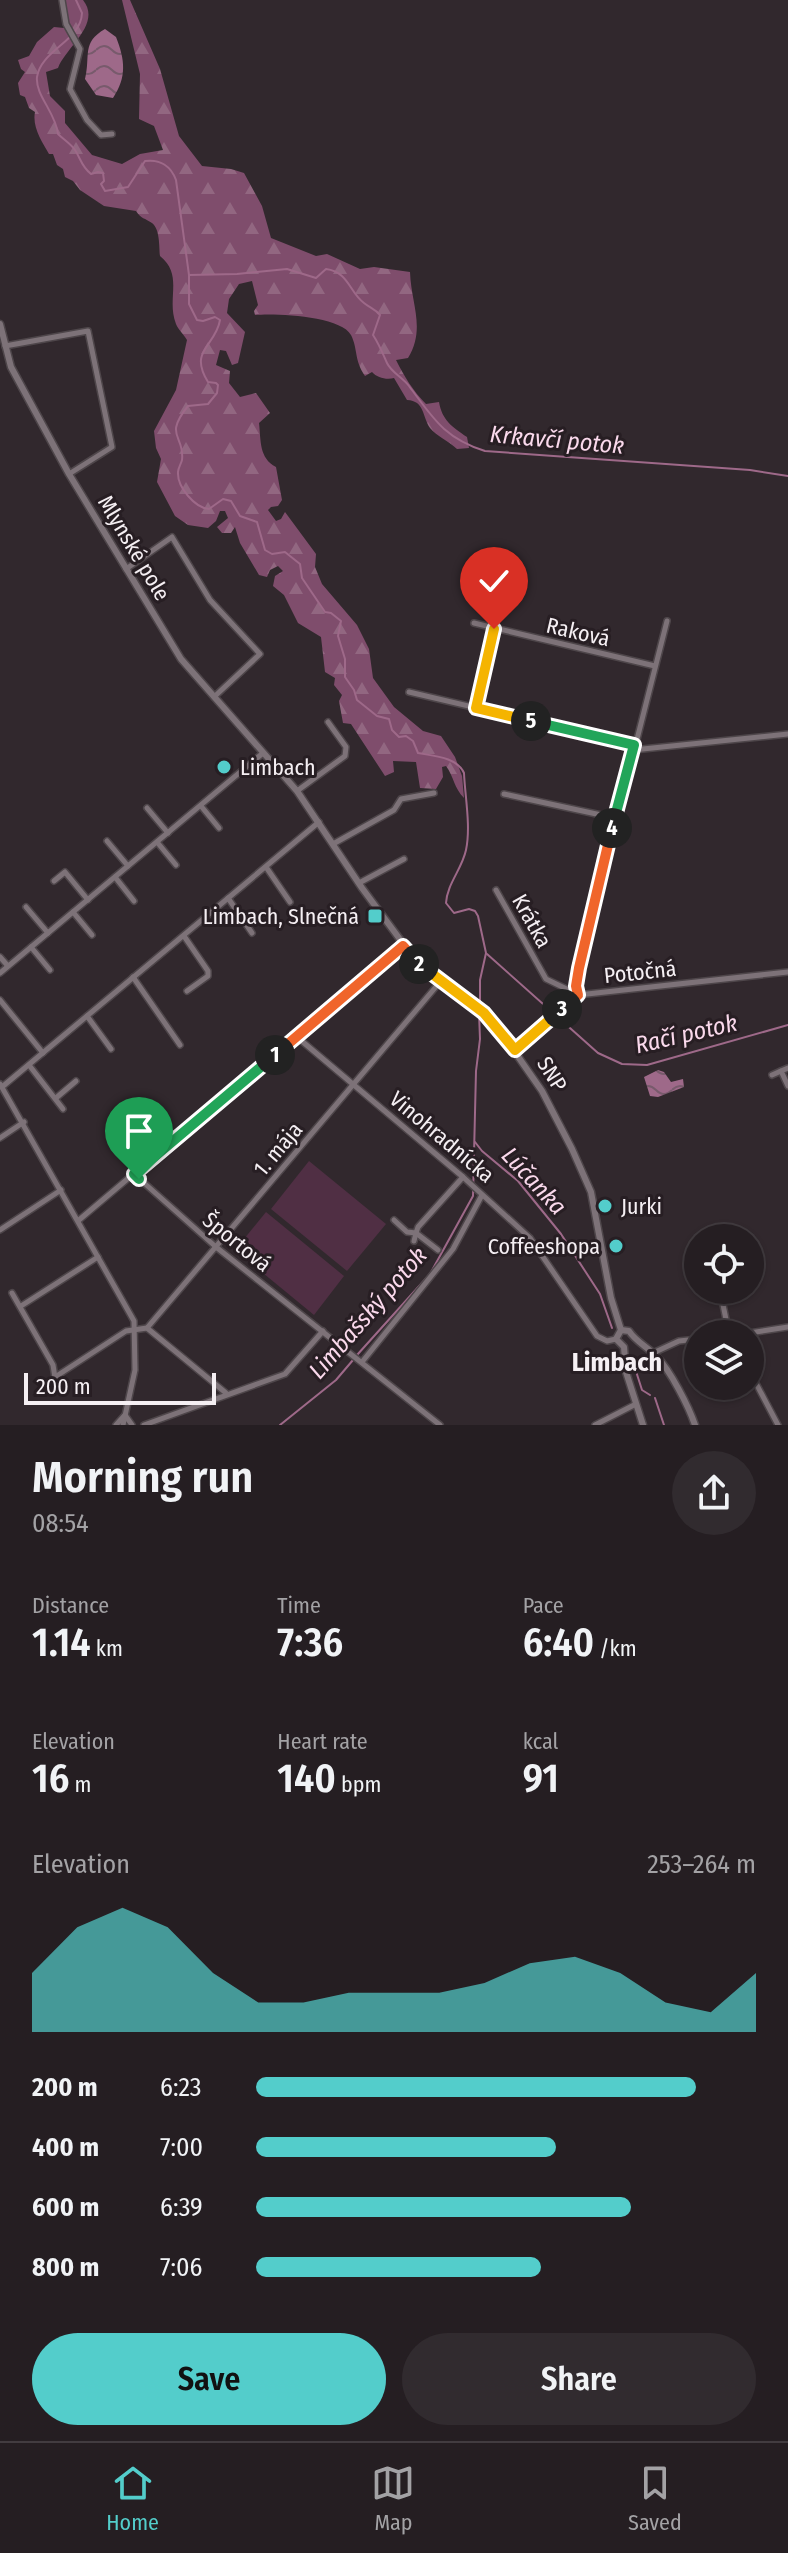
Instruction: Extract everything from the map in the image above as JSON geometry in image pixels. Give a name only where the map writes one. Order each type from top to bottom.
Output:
[{"type":"street","points":[[62,0],[71,34],[80,49],[70,89],[93,127],[101,135],[112,134]]},
{"type":"street","name":"Mlynské pole","points":[[0,324],[11,367],[69,474],[181,659],[297,791],[319,822]]},
{"type":"street","points":[[5,346],[88,331],[112,447],[69,474]]},
{"type":"street","points":[[125,569],[172,537],[210,600],[260,654],[214,697]]},
{"type":"street","points":[[578,995],[579,968],[667,621]]},
{"type":"street","name":"Raková","points":[[474,623],[655,666]]},
{"type":"street","points":[[476,708],[494,629]]},
{"type":"street","points":[[409,692],[633,747],[788,734]]},
{"type":"street","points":[[297,791],[345,756],[346,747],[328,722]]},
{"type":"street","points":[[0,973],[263,753]]},
{"type":"street","points":[[333,844],[394,810],[401,799],[434,793]]},
{"type":"street","points":[[504,794],[615,818]]},
{"type":"street","points":[[201,806],[219,828]]},
{"type":"street","points":[[147,808],[168,833]]},
{"type":"street","points":[[123,1425],[135,1370],[136,1330],[130,1312],[1,1085],[29,1065],[319,822]]},
{"type":"street","name":"SNP","points":[[319,822],[403,946],[440,982],[484,1013],[515,1050],[555,1113],[588,1184],[621,1330]]},
{"type":"street","points":[[107,841],[128,866]]},
{"type":"street","points":[[157,842],[176,865]]},
{"type":"street","points":[[360,886],[404,859]]},
{"type":"street","points":[[266,867],[290,902]]},
{"type":"street","points":[[54,881],[65,872],[88,900]]},
{"type":"street","points":[[115,877],[134,901]]},
{"type":"street","name":"Krátka","points":[[496,890],[546,979],[578,995]]},
{"type":"street","points":[[228,898],[252,933]]},
{"type":"street","points":[[26,907],[48,933]]},
{"type":"street","points":[[73,912],[92,935]]},
{"type":"street","points":[[184,936],[208,971],[208,976],[187,991]]},
{"type":"street","points":[[79,1220],[403,946]]},
{"type":"street","points":[[31,947],[50,970]]},
{"type":"street","points":[[0,957],[8,966]]},
{"type":"street","name":"Potočná","points":[[515,1050],[578,995],[788,972]]},
{"type":"street","points":[[133,977],[180,1045]]},
{"type":"street","name":"1. mája","points":[[147,1328],[440,982]]},
{"type":"street","points":[[0,1000],[43,1053]]},
{"type":"street","points":[[87,1016],[111,1049]]},
{"type":"street","name":"Vinohradnícka","points":[[297,1037],[463,1177],[530,1238],[597,1336],[607,1341],[616,1339]]},
{"type":"street","points":[[29,1065],[63,1109]]},
{"type":"street","points":[[772,1075],[788,1068]]},
{"type":"street","points":[[781,1071],[788,1086]]},
{"type":"street","points":[[56,1098],[76,1081]]},
{"type":"street","points":[[0,1138],[24,1122]]},
{"type":"street","name":"Športová","points":[[134,1174],[216,1247],[440,1425]]},
{"type":"street","points":[[414,1241],[420,1224],[463,1177]]},
{"type":"street","points":[[0,1230],[61,1190]]},
{"type":"street","points":[[361,1361],[453,1249],[480,1192]]},
{"type":"street","points":[[394,1220],[407,1232],[416,1233],[438,1250]]},
{"type":"street","points":[[21,1306],[98,1257]]},
{"type":"street","points":[[12,1293],[27,1315],[54,1373],[57,1390]]},
{"type":"street","points":[[764,1331],[788,1327]]},
{"type":"street","points":[[54,1373],[126,1331],[147,1328],[227,1394]]},
{"type":"street","points":[[643,1425],[626,1372],[624,1347],[616,1339],[621,1330],[629,1331],[633,1338],[653,1353],[667,1371],[695,1425]]},
{"type":"street","points":[[144,1425],[285,1374],[323,1331]]},
{"type":"street","points":[[624,1347],[631,1344],[633,1338]]},
{"type":"street","points":[[653,1353],[684,1340]]},
{"type":"street","points":[[764,1398],[778,1425]]},
{"type":"street","points":[[595,1425],[636,1404]]},
{"type":"street","points":[[116,1425],[125,1415]]},
{"type":"street","points":[[125,1415],[132,1425]]},
{"type":"green space","points":[[65,0],[83,0],[88,9],[88,18],[86,27],[58,68],[46,72],[50,96],[65,111],[65,123],[92,155],[122,164],[140,154],[163,150],[154,126],[139,119],[140,74],[122,0],[130,0],[160,69],[179,136],[202,166],[244,173],[262,206],[271,238],[316,256],[327,254],[360,269],[374,267],[410,272],[416,336],[408,358],[396,360],[426,404],[439,402],[448,422],[467,437],[469,448],[457,449],[433,431],[420,406],[407,400],[394,378],[382,378],[372,372],[365,376],[351,335],[345,329],[307,317],[255,315],[258,305],[252,281],[239,284],[229,299],[227,313],[245,332],[238,363],[232,365],[226,351],[220,350],[216,365],[230,371],[229,383],[240,397],[256,393],[270,413],[259,423],[261,442],[266,459],[276,467],[282,500],[278,506],[268,510],[276,521],[285,512],[316,554],[315,567],[322,584],[357,625],[369,649],[373,678],[394,707],[423,731],[441,736],[455,757],[462,776],[464,798],[446,766],[442,767],[443,777],[436,789],[420,788],[416,762],[393,761],[394,772],[385,776],[351,724],[343,723],[339,701],[342,695],[334,685],[335,678],[325,672],[321,637],[298,623],[284,595],[273,586],[275,576],[283,571],[278,566],[270,570],[267,577],[259,575],[240,543],[235,527],[231,533],[222,533],[217,527],[228,518],[225,511],[220,511],[216,521],[208,528],[188,525],[175,516],[157,482],[161,459],[154,431],[176,390],[187,340],[173,315],[171,271],[160,256],[159,238],[152,223],[136,211],[104,206],[65,177],[63,169],[57,165],[53,154],[49,154],[38,134],[35,112],[29,108],[25,97],[20,95],[18,83],[25,72],[18,60],[29,56],[37,42],[54,27],[64,28],[67,25]]},
{"type":"shaded area","points":[[309,1161],[386,1224],[347,1271],[271,1209]]},
{"type":"shaded area","points":[[266,1212],[344,1276],[314,1315],[235,1250]]},
{"type":"water","points":[[105,29],[116,37],[123,61],[121,83],[113,98],[96,95],[85,79],[90,45],[97,34]]},
{"type":"water","points":[[658,1070],[664,1072],[671,1082],[683,1079],[684,1087],[658,1097],[650,1096],[644,1077]]},
{"type":"waterway","name":"Limbašský potok","points":[[76,0],[82,13],[80,23],[46,60],[37,77],[39,91],[54,119],[58,134],[73,148],[91,174],[103,173],[104,181],[101,184],[105,191],[128,187],[145,161],[160,162],[171,171],[176,180],[189,275],[189,304],[197,320],[215,317],[220,320],[201,362],[208,382],[218,385],[217,393],[208,404],[188,406],[177,424],[182,452],[178,472],[180,484],[193,501],[204,508],[209,509],[223,499],[231,501],[240,516],[257,522],[265,550],[272,554],[285,552],[300,564],[302,578],[325,612],[341,621],[338,636],[345,659],[345,677],[357,700],[377,716],[389,719],[392,730],[399,737],[406,736],[413,741],[418,753],[450,760],[464,773],[467,841],[446,903],[454,913],[469,909],[478,916],[486,953],[480,980],[480,1006]]},
{"type":"waterway","name":"Krkavčí potok","points":[[189,275],[287,269],[316,278],[326,269],[340,274],[359,299],[380,315],[373,335],[391,369],[449,433],[485,451],[750,470],[788,476]]},
{"type":"waterway","name":"Račí potok","points":[[487,954],[598,1053],[622,1064],[647,1065],[788,1025]]},
{"type":"waterway","name":"Limbašský potok","points":[[357,1355],[430,1274],[473,1196],[479,1013]]},
{"type":"waterway","name":"Lúčanka","points":[[475,1142],[518,1181],[561,1234],[600,1294],[612,1328]]},
{"type":"waterway","name":"Limbašský potok","points":[[280,1425],[336,1380],[353,1360]]},
{"type":"waterway","name":"Lúčanka","points":[[634,1365],[642,1390],[650,1395]]},
{"type":"waterway","name":"Lúčanka","points":[[655,1398],[664,1425]]},
{"type":"place","name":"Limbach","points":[[224,767]]},
{"type":"place","name":"Limbach, Slnečná","points":[[375,916]]},
{"type":"place","name":"Jurki","points":[[605,1206]]},
{"type":"place","name":"Coffeeshopa","points":[[616,1246]]},
{"type":"district","name":"Limbach","points":[[617,1362]]},
{"type":"route","points":[[139,1179],[134,1174],[403,946],[428,972],[494,1022],[515,1050],[578,995],[579,968],[634,745],[476,708],[494,629]]}]
